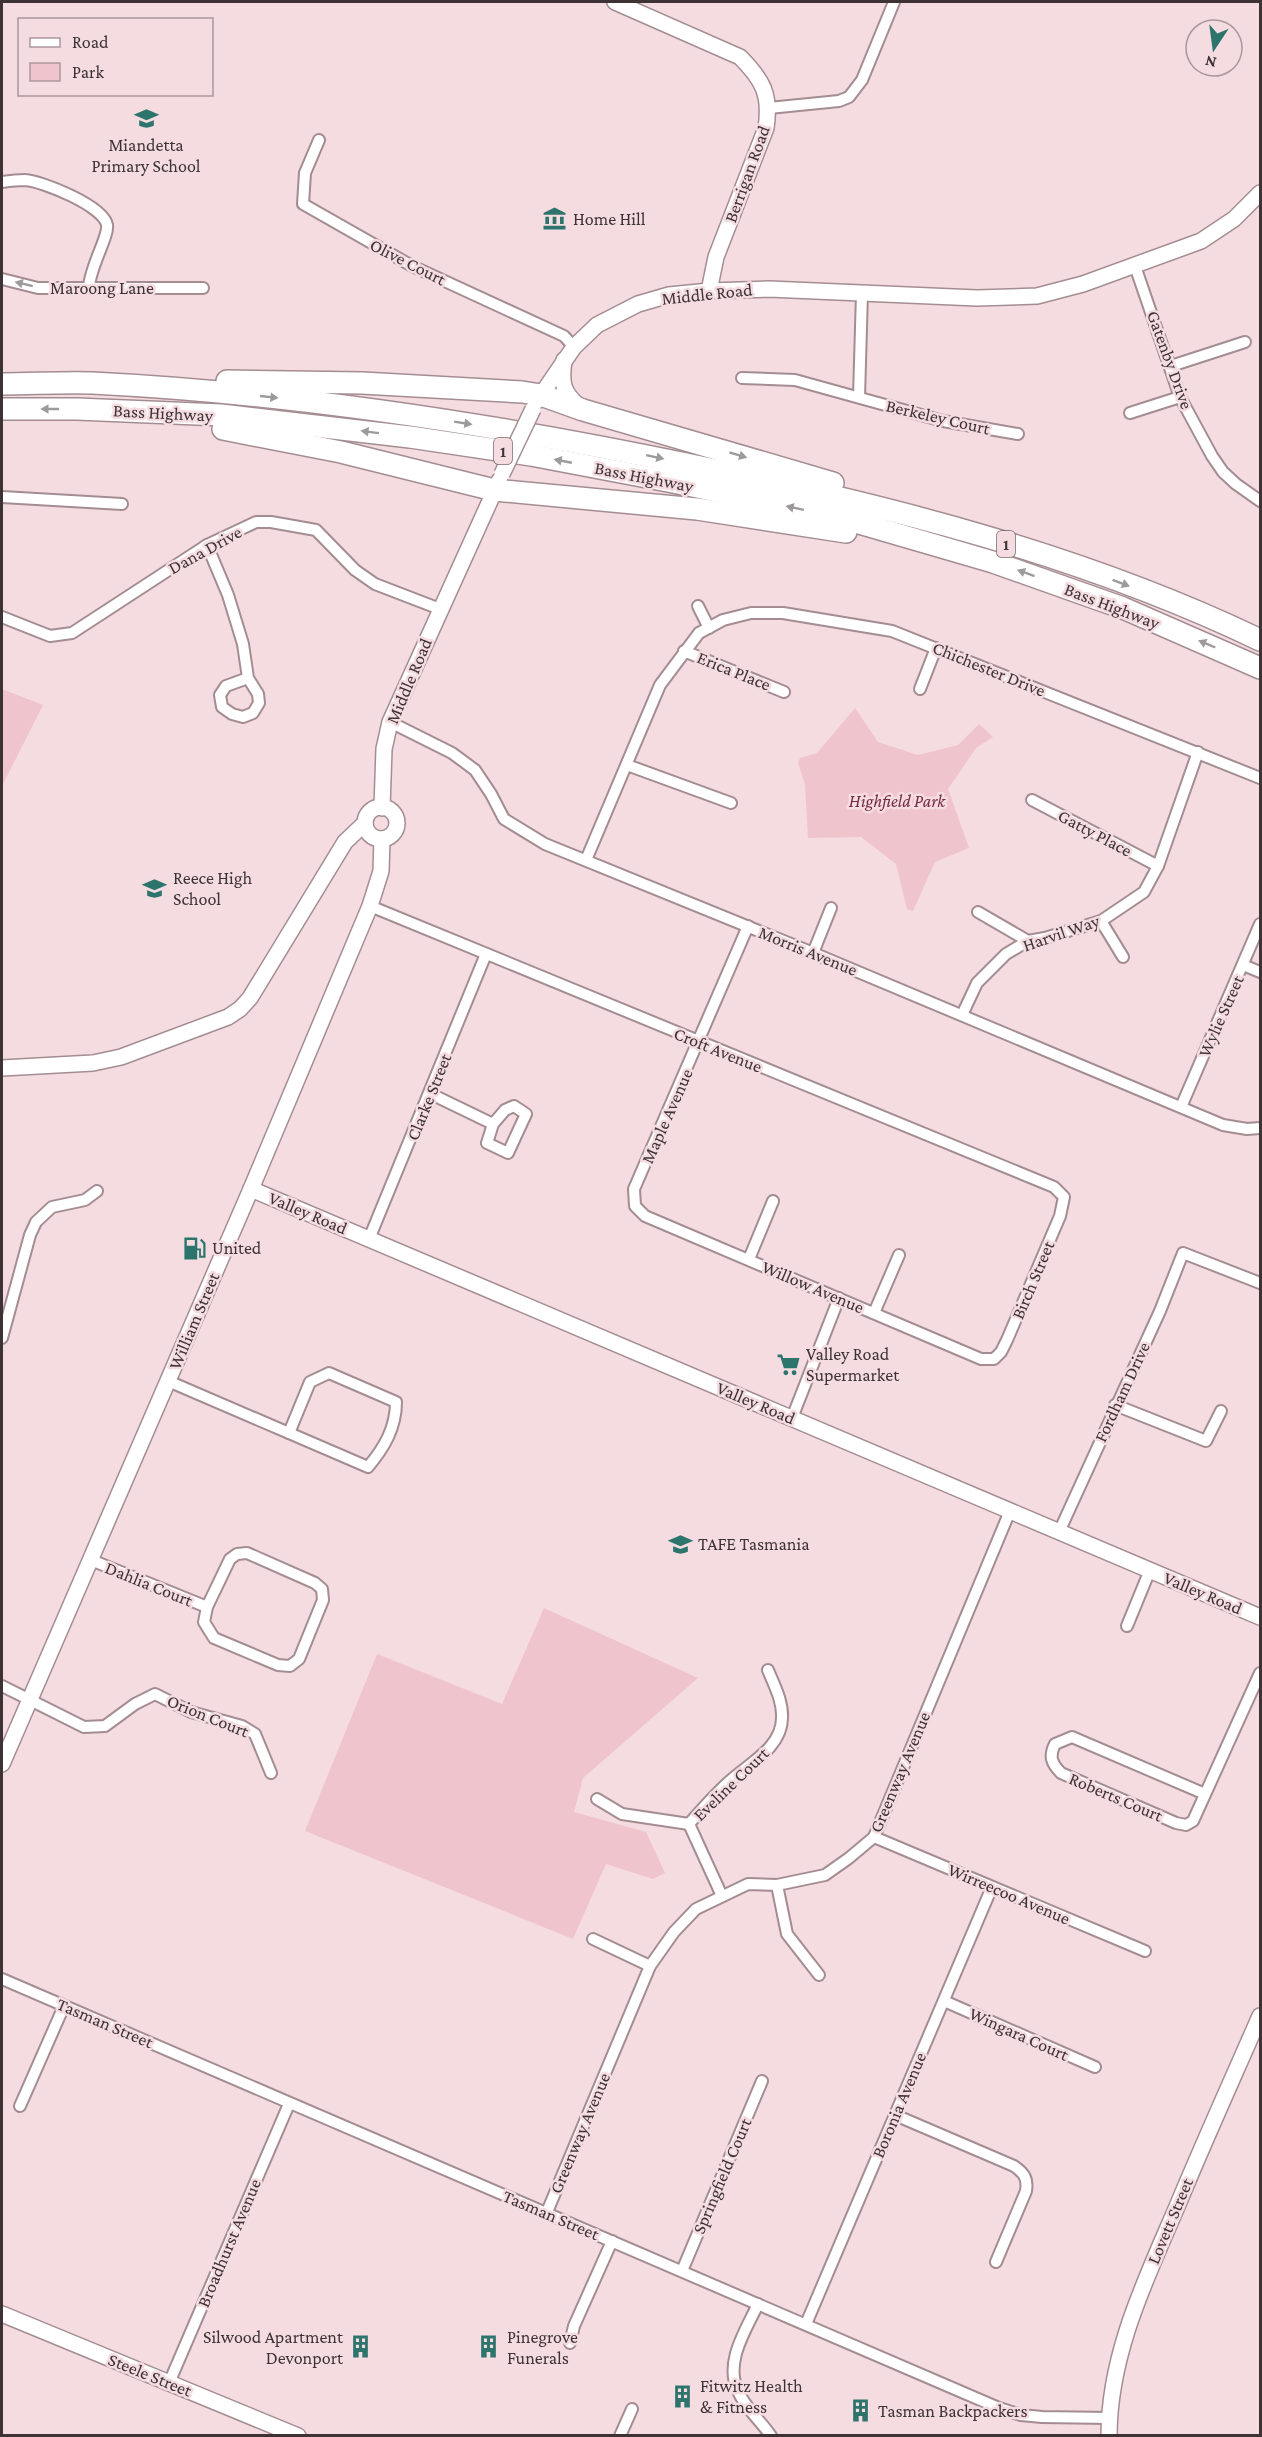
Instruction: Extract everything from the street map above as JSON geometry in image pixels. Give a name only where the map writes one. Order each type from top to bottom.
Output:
[{"type":"highway","points":[[90,383],[308,381],[522,392],[537,402],[583,410],[948,516],[1092,571]]},
{"type":"highway","name":"Bass Highway","points":[[2,384],[90,383],[281,398],[418,415],[581,442],[742,475],[918,517],[1092,571],[1260,640]]},
{"type":"highway","name":"Bass Highway","points":[[2,409],[77,409],[221,415],[410,437],[531,455],[828,514],[993,562],[1123,608],[1260,668]]},
{"type":"highway","points":[[77,409],[238,431],[341,452],[465,482],[498,482],[843,531],[993,562]]},
{"type":"main road","name":"Berrigan Road","points":[[615,2],[740,57],[753,69],[763,86],[769,108],[766,128],[716,256],[709,291]]},
{"type":"main road","name":"Middle Road","points":[[382,808],[384,749],[390,722],[440,609],[537,402],[574,346],[597,325],[638,304],[669,295],[709,291],[769,289],[977,298],[1037,296],[1083,284],[1201,241],[1234,219],[1260,193]]},
{"type":"main road","points":[[564,360],[562,378],[566,396],[583,410]]},
{"type":"main road","points":[[465,482],[477,496],[484,516]]},
{"type":"main road","points":[[2,1068],[93,1063],[121,1057],[228,1017],[240,1009],[250,998],[339,850],[347,839],[365,823],[369,813],[382,808],[392,812],[396,826],[391,835],[382,839],[375,838],[368,833],[365,823]]},
{"type":"main road","name":"William Street","points":[[2,1764],[251,1189],[370,906],[381,871],[382,839]]},
{"type":"main road","name":"Valley Road","points":[[251,1189],[1260,1617]]},
{"type":"main road","name":"Lovett Street","points":[[1108,2436],[1109,2418],[1124,2338],[1141,2288],[1260,2016]]},
{"type":"main road","name":"Steele Street","points":[[2,2314],[297,2436]]},
{"type":"street","points":[[769,108],[839,101],[849,97],[862,80],[894,2]]},
{"type":"street","name":"Olive Court","points":[[319,140],[305,173],[303,204],[412,266],[564,336],[574,346]]},
{"type":"street","points":[[2,182],[25,180],[44,184],[93,207],[103,217],[107,225],[105,237],[90,274],[89,287]]},
{"type":"street","name":"Gatenby Drive","points":[[1135,266],[1180,397],[1223,472],[1260,501]]},
{"type":"street","name":"Maroong Lane","points":[[2,279],[38,288],[203,288]]},
{"type":"street","points":[[859,397],[862,293]]},
{"type":"street","points":[[1171,366],[1245,342]]},
{"type":"street","name":"Berkeley Court","points":[[742,378],[795,380],[943,421],[1018,434]]},
{"type":"street","points":[[1130,413],[1180,397]]},
{"type":"street","points":[[2,497],[122,504]]},
{"type":"street","name":"Dana Drive","points":[[2,616],[50,636],[72,633],[207,545],[256,522],[271,522],[316,530],[356,570],[375,584],[440,609]]},
{"type":"street","points":[[207,545],[228,595],[243,644],[248,678]]},
{"type":"street","points":[[698,606],[709,628]]},
{"type":"street","name":"Chichester Drive","points":[[586,860],[660,685],[699,633],[723,620],[751,613],[783,613],[892,631],[1260,778]]},
{"type":"street","points":[[920,689],[936,648]]},
{"type":"street","name":"Erica Place","points":[[684,651],[784,692]]},
{"type":"street","name":"Morris Avenue","points":[[390,722],[452,753],[475,770],[504,819],[544,844],[748,926],[1223,1125],[1247,1129],[1260,1128]]},
{"type":"street","name":"Harvil Way","points":[[962,1015],[977,983],[1006,954],[1028,941],[1101,921],[1144,892],[1158,866],[1198,752]]},
{"type":"street","points":[[627,765],[731,803]]},
{"type":"street","name":"Gatty Place","points":[[1032,800],[1158,866]]},
{"type":"street","name":"Croft Avenue","points":[[370,906],[1054,1186],[1064,1197]]},
{"type":"street","points":[[813,953],[831,908]]},
{"type":"street","points":[[978,912],[1028,941]]},
{"type":"street","points":[[1101,921],[1123,957]]},
{"type":"street","name":"Wylie Street","points":[[1181,1107],[1260,924]]},
{"type":"street","name":"Maple Avenue","points":[[635,1206],[634,1190],[748,926]]},
{"type":"street","name":"Clarke Street","points":[[369,1239],[431,1094],[486,954]]},
{"type":"street","points":[[1243,965],[1260,972]]},
{"type":"street","points":[[431,1094],[494,1124]]},
{"type":"street","points":[[2,1338],[30,1234],[36,1222],[52,1207],[85,1200],[97,1191]]},
{"type":"street","name":"Birch Street","points":[[994,1359],[1001,1352],[1060,1216],[1064,1197]]},
{"type":"street","points":[[750,1259],[773,1201]]},
{"type":"street","name":"Willow Avenue","points":[[635,1206],[645,1216],[981,1359],[994,1359]]},
{"type":"street","name":"Fordham Drive","points":[[1059,1532],[1115,1405],[1160,1311],[1183,1253],[1260,1283]]},
{"type":"street","points":[[874,1313],[898,1254]]},
{"type":"street","points":[[792,1418],[839,1298]]},
{"type":"street","points":[[168,1382],[368,1467],[381,1452],[396,1419],[396,1402],[329,1373],[310,1382],[289,1433]]},
{"type":"street","points":[[1115,1405],[1206,1441],[1221,1411]]},
{"type":"street","name":"Greenway Avenue","points":[[547,2212],[650,1966],[674,1932],[696,1909],[748,1884],[777,1885],[825,1875],[874,1837],[1010,1511]]},
{"type":"street","name":"Dahlia Court","points":[[247,1553],[315,1583],[322,1589],[323,1600],[303,1649],[298,1659],[290,1666],[278,1665],[214,1638],[204,1622],[207,1607],[230,1559],[237,1554],[247,1553]]},
{"type":"street","name":"Dahlia Court","points":[[91,1560],[207,1607]]},
{"type":"street","points":[[1127,1626],[1150,1570]]},
{"type":"street","name":"Eveline Court","points":[[722,1896],[689,1824],[729,1781],[766,1752],[780,1734],[781,1702],[768,1670]]},
{"type":"street","name":"Roberts Court","points":[[1205,1794],[1072,1737],[1055,1744],[1051,1752],[1052,1764],[1061,1773],[1176,1823],[1186,1825],[1193,1821],[1260,1672]]},
{"type":"street","points":[[2,1686],[29,1698]]},
{"type":"street","name":"Orion Court","points":[[29,1698],[84,1728],[105,1726],[135,1704],[155,1695],[191,1713],[242,1726],[255,1734],[271,1773]]},
{"type":"street","points":[[597,1799],[622,1814],[689,1824]]},
{"type":"street","name":"Wirreecoo Avenue","points":[[874,1837],[1145,1951]]},
{"type":"street","points":[[777,1885],[787,1934],[819,1975]]},
{"type":"street","name":"Boronia Avenue","points":[[806,2324],[992,1887]]},
{"type":"street","points":[[593,1939],[650,1966]]},
{"type":"street","name":"Tasman Street","points":[[2,1979],[1010,2412],[1042,2417],[1109,2418]]},
{"type":"street","name":"Wingara Court","points":[[944,2001],[1095,2067]]},
{"type":"street","points":[[20,2106],[64,2006]]},
{"type":"street","name":"Springfield Court","points":[[682,2271],[762,2082]]},
{"type":"street","name":"Broadhurst Avenue","points":[[169,2383],[289,2104]]},
{"type":"street","points":[[895,2115],[1014,2166],[1023,2173],[1027,2181],[1026,2191],[996,2262]]},
{"type":"street","points":[[570,2343],[574,2326],[612,2241]]},
{"type":"street","points":[[758,2304],[734,2356],[733,2377],[738,2391],[771,2436]]},
{"type":"street","points":[[620,2436],[632,2409]]},
{"type":"green space","points":[[2,689],[43,705],[2,786]]},
{"type":"green space","name":"Highfield Park","points":[[855,708],[878,742],[918,755],[958,745],[979,724],[993,737],[976,748],[948,789],[969,848],[935,862],[913,911],[907,909],[896,864],[861,837],[808,838],[805,784],[798,763],[800,758],[817,753]]},
{"type":"green space","points":[[544,1608],[698,1678],[583,1778],[574,1812],[646,1832],[665,1873],[653,1879],[606,1864],[573,1939],[305,1831],[377,1654],[502,1704]]},
{"type":"place","name":"Miandetta Primary School","points":[[146,119]]},
{"type":"place","name":"Home Hill","points":[[555,219]]},
{"type":"place","name":"Reece High School","points":[[155,888]]},
{"type":"place","name":"United","points":[[194,1248]]},
{"type":"place","name":"Valley Road Supermarket","points":[[788,1364]]},
{"type":"place","name":"TAFE Tasmania","points":[[680,1544]]},
{"type":"place","name":"Silwood Apartment Devonport","points":[[361,2347]]},
{"type":"place","name":"Pinegrove Funerals","points":[[489,2347]]},
{"type":"place","name":"Fitwitz Health & Fitness","points":[[682,2396]]},
{"type":"place","name":"Tasman Backpackers","points":[[860,2411]]}]
